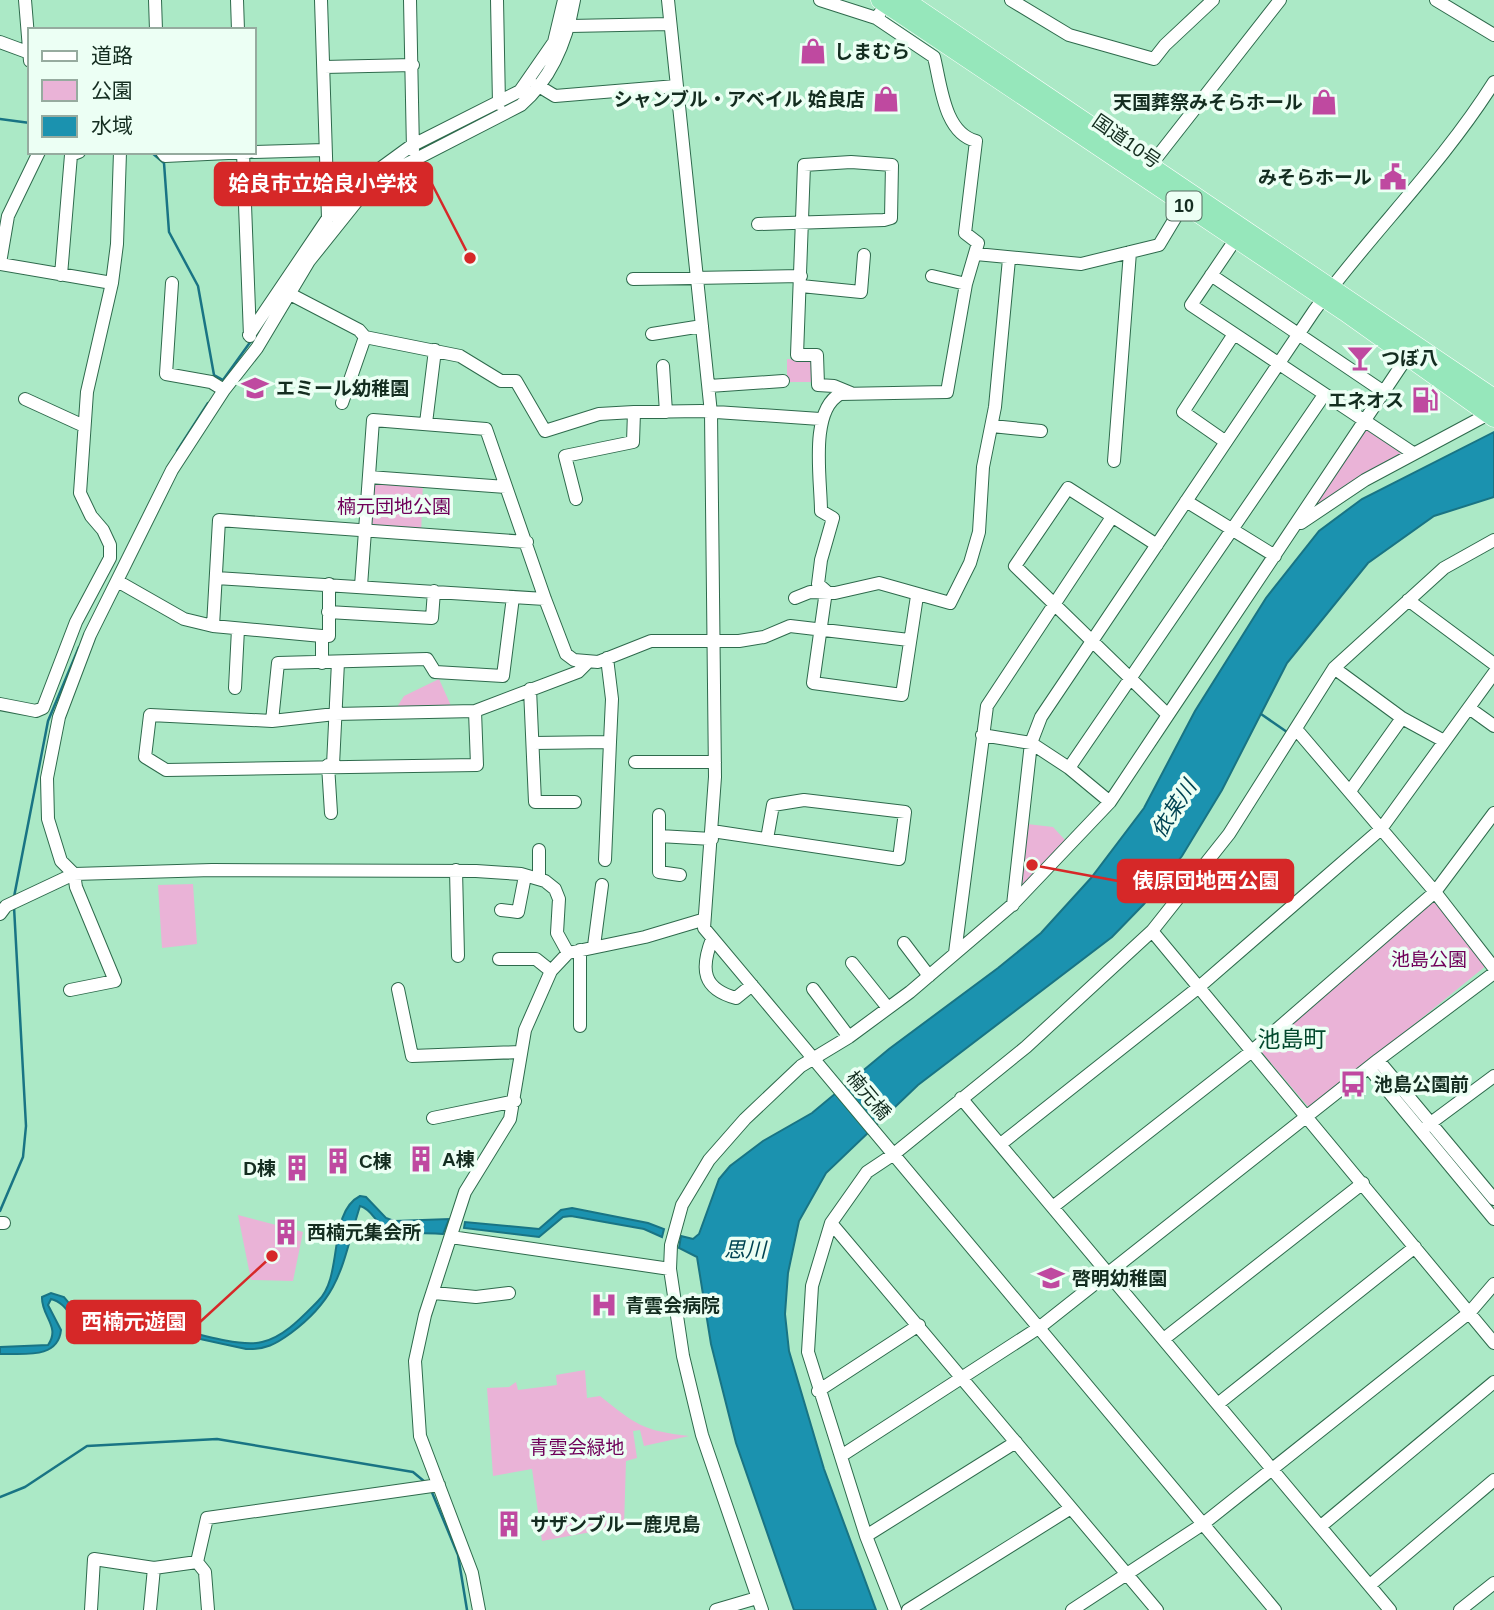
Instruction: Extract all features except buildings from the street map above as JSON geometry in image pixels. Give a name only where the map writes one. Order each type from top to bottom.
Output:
[{"type":"highway","name":"国道10号","points":[[905,0],[1150,166],[1492,410]]},
{"type":"highway","name":"国道10号","points":[[881,7],[1235,240],[1327,293],[1408,357],[1492,410]]},
{"type":"street","points":[[0,42],[28,56],[28,10],[25,0]]},
{"type":"street","points":[[155,0],[156,28]]},
{"type":"street","points":[[237,0],[238,28]]},
{"type":"street","points":[[321,0],[328,218]]},
{"type":"street","points":[[410,0],[414,152]]},
{"type":"street","points":[[497,0],[499,104]]},
{"type":"street","points":[[249,335],[328,218],[363,181],[499,104],[528,82],[554,42],[564,0]]},
{"type":"street","points":[[70,990],[116,981],[76,887],[74,874],[61,861],[48,818],[47,778],[59,718],[90,635],[119,582],[172,470],[224,390],[257,348],[288,293],[330,231],[365,191],[414,152],[521,105],[551,70],[570,26],[574,0]]},
{"type":"street","points":[[479,1610],[472,1573],[436,1485],[420,1436],[415,1384],[417,1342],[457,1216],[465,1192],[493,1151],[510,1119],[525,1030],[551,971],[574,951],[645,937],[702,920],[709,892],[715,762],[711,413],[668,0]]},
{"type":"street","points":[[820,0],[881,7],[934,57],[949,117],[967,139],[976,141],[965,233],[978,243],[966,284],[947,392],[852,393],[834,397],[820,419],[821,511],[833,518],[818,584],[826,591]]},
{"type":"street","points":[[1011,0],[1069,35],[1154,60],[1165,45],[1213,0]]},
{"type":"street","points":[[1150,166],[1280,0]]},
{"type":"street","points":[[1436,0],[1494,35]]},
{"type":"street","points":[[570,26],[670,24]]},
{"type":"street","points":[[324,67],[413,65]]},
{"type":"street","points":[[1013,905],[1031,743],[1041,717],[1091,639],[1327,293],[1425,180],[1494,82]]},
{"type":"street","points":[[537,85],[555,96],[676,86]]},
{"type":"street","points":[[256,152],[325,150]]},
{"type":"street","points":[[37,154],[8,216],[0,264],[112,283]]},
{"type":"street","points":[[61,275],[71,155],[74,154]]},
{"type":"street","points":[[0,704],[36,711],[43,708],[76,622],[110,558],[110,545],[103,530],[91,516],[80,492],[85,456],[87,392],[112,283],[121,195],[120,154]]},
{"type":"street","points":[[164,154],[204,154]]},
{"type":"street","points":[[243,154],[249,335],[257,348]]},
{"type":"street","points":[[758,224],[804,222],[891,218],[892,165],[851,162],[804,166],[804,222],[797,355],[817,355],[818,385],[834,386],[852,393]]},
{"type":"street","points":[[976,254],[1081,264],[1159,245],[1183,205]]},
{"type":"street","points":[[1235,240],[1191,305],[1413,453]]},
{"type":"street","points":[[1114,461],[1130,252]]},
{"type":"street","points":[[633,279],[697,277],[801,281],[861,292],[864,256]]},
{"type":"street","points":[[795,598],[826,591],[835,593],[879,583],[897,586],[917,596],[950,603],[961,585],[979,533],[983,467],[992,426],[1009,259]]},
{"type":"street","points":[[1211,275],[1384,392]]},
{"type":"street","points":[[932,276],[966,284]]},
{"type":"street","points":[[172,283],[166,374],[211,382],[224,390]]},
{"type":"street","points":[[288,293],[359,330],[365,337],[460,356],[502,381],[516,381],[545,431],[599,414],[634,412],[820,419]]},
{"type":"street","points":[[652,334],[702,326]]},
{"type":"street","points":[[1226,442],[1183,412],[1234,334]]},
{"type":"street","points":[[342,403],[365,337]]},
{"type":"street","points":[[426,423],[435,349]]},
{"type":"street","points":[[716,1610],[760,1604],[693,1402],[672,1293],[671,1245],[675,1226],[692,1182],[745,1119],[929,976],[1013,905],[1110,802],[1299,524],[1308,503],[1408,357]]},
{"type":"street","points":[[663,366],[666,412]]},
{"type":"street","points":[[709,386],[783,381]]},
{"type":"street","points":[[1069,768],[1324,395]]},
{"type":"street","points":[[25,399],[84,426]]},
{"type":"street","points":[[1299,524],[1413,453],[1492,410]]},
{"type":"street","points":[[576,499],[565,456],[633,442],[634,412]]},
{"type":"street","points":[[361,586],[373,420],[426,423],[486,429],[545,599],[566,654],[574,660],[587,663],[652,641],[739,641],[764,637],[790,626],[819,632],[909,640]]},
{"type":"street","points":[[992,426],[1041,431]]},
{"type":"street","points":[[369,477],[506,487]]},
{"type":"street","points":[[1157,545],[1068,488],[1015,566],[1168,715]]},
{"type":"street","points":[[1186,501],[1275,556]]},
{"type":"street","points":[[955,953],[982,735],[992,696],[1112,517]]},
{"type":"street","points":[[213,626],[219,520],[527,542]]},
{"type":"street","points":[[895,1610],[866,1536],[818,1391],[808,1352],[812,1286],[831,1223],[867,1172],[1057,1020],[1152,930],[1229,834],[1296,729],[1315,694],[1334,668],[1444,568],[1494,540]]},
{"type":"street","points":[[216,578],[545,599]]},
{"type":"street","points":[[119,582],[184,619],[213,626],[322,636],[329,636],[329,584]]},
{"type":"street","points":[[328,612],[432,618],[434,591]]},
{"type":"street","points":[[826,591],[813,683],[902,695],[917,596]]},
{"type":"street","points":[[272,721],[278,663],[427,659],[435,672],[503,676],[513,597]]},
{"type":"street","points":[[1408,600],[1494,664]]},
{"type":"street","points":[[235,688],[238,629]]},
{"type":"street","points":[[322,636],[322,663]]},
{"type":"street","points":[[605,860],[612,699],[607,658]]},
{"type":"street","points":[[331,813],[331,765],[338,662]]},
{"type":"street","points":[[475,711],[477,765],[331,765],[166,770],[145,757],[150,715],[272,721],[335,713],[475,711],[578,672],[587,663]]},
{"type":"street","points":[[1334,668],[1402,718],[1444,741]]},
{"type":"street","points":[[1002,1143],[1199,987],[1381,829],[1494,673]]},
{"type":"street","points":[[530,689],[535,802],[575,802]]},
{"type":"street","points":[[43,708],[59,718]]},
{"type":"street","points":[[1469,708],[1494,726]]},
{"type":"street","points":[[1350,791],[1402,718]]},
{"type":"street","points":[[841,1455],[1040,1327],[1108,1271],[1494,971],[1435,891],[1296,729]]},
{"type":"street","points":[[982,735],[1031,743],[1069,768],[1110,802]]},
{"type":"street","points":[[533,743],[610,742]]},
{"type":"street","points":[[635,762],[715,762]]},
{"type":"street","points":[[659,836],[712,835],[767,839],[899,859],[905,812],[804,800],[773,805],[767,839]]},
{"type":"street","points":[[1054,1206],[1252,1051],[1435,891],[1494,813]]},
{"type":"street","points":[[659,815],[659,872],[680,875]]},
{"type":"street","points":[[539,850],[539,879]]},
{"type":"street","points":[[456,870],[458,956]]},
{"type":"street","points":[[9,907],[74,874],[456,870],[525,876],[539,879],[555,889],[559,899],[557,933],[574,951],[580,1026]]},
{"type":"street","points":[[500,910],[518,912],[525,876]]},
{"type":"street","points":[[594,946],[602,885]]},
{"type":"street","name":"楠元橋","points":[[702,920],[712,939],[1275,1610]]},
{"type":"street","points":[[1152,930],[1494,1343]]},
{"type":"street","points":[[712,939],[706,965],[709,985],[716,993],[736,998],[752,985]]},
{"type":"street","points":[[904,943],[929,976]]},
{"type":"street","points":[[499,959],[537,959],[551,971]]},
{"type":"street","points":[[852,963],[888,1008]]},
{"type":"street","points":[[398,989],[412,1056],[520,1052]]},
{"type":"street","points":[[813,989],[849,1037]]},
{"type":"street","points":[[1373,1064],[1426,1127],[1494,1199]]},
{"type":"street","points":[[1426,1127],[1494,1076]]},
{"type":"street","points":[[961,1098],[1002,1143],[1390,1610]]},
{"type":"street","points":[[433,1118],[515,1101]]},
{"type":"street","points":[[1426,1127],[1494,1219]]},
{"type":"street","points":[[1165,1338],[1363,1184]]},
{"type":"street","points":[[831,1223],[1157,1610]]},
{"type":"street","points":[[451,1237],[670,1269]]},
{"type":"street","points":[[1219,1403],[1415,1247]]},
{"type":"street","points":[[1072,1610],[1203,1524],[1470,1312],[1494,1284]]},
{"type":"street","points":[[434,1293],[476,1297],[509,1293]]},
{"type":"street","points":[[818,1391],[919,1325]]},
{"type":"street","points":[[1321,1527],[1494,1382]]},
{"type":"street","points":[[866,1536],[1016,1442]]},
{"type":"street","points":[[1370,1585],[1494,1480]]},
{"type":"street","points":[[197,1562],[207,1518],[436,1485]]},
{"type":"street","points":[[908,1610],[1072,1508]]},
{"type":"street","points":[[92,1610],[94,1559],[154,1568],[197,1562]]},
{"type":"street","points":[[197,1562],[205,1572],[208,1610]]},
{"type":"street","points":[[150,1610],[154,1568]]},
{"type":"street","points":[[1468,1608],[1494,1583]]},
{"type":"green space","points":[[787,359],[812,360],[812,382],[787,382]]},
{"type":"green space","points":[[1369,429],[1403,455],[1315,508],[1312,505],[1364,430]]},
{"type":"green space","name":"楠元団地公園","points":[[369,477],[423,481],[421,535],[364,532]]},
{"type":"green space","points":[[439,679],[452,708],[397,707],[404,696]]},
{"type":"green space","points":[[1027,824],[1053,827],[1066,841],[1018,889]]},
{"type":"green space","points":[[193,884],[197,944],[162,948],[158,885]]},
{"type":"green space","name":"池島公園","points":[[1435,900],[1487,965],[1310,1109],[1259,1049]]},
{"type":"green space","points":[[238,1215],[303,1232],[293,1281],[251,1280]]},
{"type":"green space","name":"青雲会緑地","points":[[585,1370],[587,1398],[600,1396],[631,1420],[650,1429],[689,1436],[644,1446],[640,1430],[633,1431],[637,1458],[626,1461],[624,1526],[542,1541],[532,1469],[493,1476],[487,1388],[509,1387],[516,1382],[518,1390],[557,1385],[556,1375]]},
{"type":"water","name":"思川","points":[[1494,432],[1494,497],[1434,516],[1368,563],[1287,663],[1222,790],[1182,856],[1144,904],[1112,937],[918,1085],[826,1173],[799,1221],[788,1273],[785,1314],[789,1351],[824,1469],[876,1610],[794,1610],[736,1443],[711,1344],[697,1257],[679,1248],[681,1236],[693,1239],[699,1234],[719,1179],[730,1166],[763,1141],[812,1113],[889,1049],[998,968],[1041,933],[1091,878],[1144,808],[1195,711],[1266,598],[1319,531],[1362,499]]},
{"type":"water","points":[[360,1196],[366,1197],[386,1218],[394,1221],[449,1219],[443,1234],[399,1232],[382,1226],[368,1210],[360,1206],[338,1277],[321,1305],[286,1337],[270,1346],[246,1349],[145,1327],[91,1333],[80,1326],[62,1305],[51,1299],[48,1305],[61,1330],[53,1346],[38,1353],[0,1354],[0,1347],[48,1345],[52,1327],[44,1310],[42,1297],[51,1293],[64,1297],[87,1325],[92,1327],[139,1320],[237,1342],[262,1342],[270,1339],[299,1320],[326,1290],[343,1216],[350,1204]]},
{"type":"water","points":[[572,1208],[648,1223],[664,1229],[662,1237],[644,1229],[571,1216],[563,1217],[539,1237],[464,1228],[465,1222],[539,1229],[561,1210]]},
{"type":"waterway","points":[[0,119],[28,123]]},
{"type":"waterway","points":[[153,154],[164,163],[169,232],[198,286],[214,375],[223,380],[251,341]]},
{"type":"waterway","points":[[177,451],[208,403]]},
{"type":"waterway","points":[[14,897],[48,721],[79,647]]},
{"type":"waterway","points":[[1261,714],[1287,732]]},
{"type":"waterway","points":[[0,1211],[23,1157],[26,1126],[14,907]]},
{"type":"waterway","points":[[0,1497],[25,1487],[87,1446],[217,1439],[413,1472],[425,1482]]},
{"type":"waterway","points":[[431,1490],[458,1555],[467,1610]]},
{"type":"place","name":"しまむら","points":[[813,51]]},
{"type":"place","name":"シャンブル・アベイル 姶良店","points":[[886,99]]},
{"type":"place","name":"天国葬祭みそらホール","points":[[1324,102]]},
{"type":"place","name":"みそらホール","points":[[1393,177]]},
{"type":"place","name":"姶良市立姶良小学校","points":[[470,258]]},
{"type":"place","name":"つぼ八","points":[[1360,358]]},
{"type":"place","name":"エミール幼稚園","points":[[255,388]]},
{"type":"place","name":"エネオス","points":[[1425,400]]},
{"type":"place","name":"俵原団地西公園","points":[[1032,865]]},
{"type":"place","name":"池島公園前","points":[[1353,1084]]},
{"type":"place","name":"A棟","points":[[421,1159]]},
{"type":"place","name":"C棟","points":[[338,1161]]},
{"type":"place","name":"D棟","points":[[297,1168]]},
{"type":"place","name":"西楠元集会所","points":[[286,1232]]},
{"type":"place","name":"西楠元遊園","points":[[272,1256]]},
{"type":"place","name":"啓明幼稚園","points":[[1051,1278]]},
{"type":"place","name":"青雲会病院","points":[[604,1305]]},
{"type":"place","name":"サザンブルー鹿児島","points":[[509,1524]]},
{"type":"district","name":"池島町","points":[[1292,1039]]},
{"type":"water label","name":"依某川","points":[[1174,809]]}]
